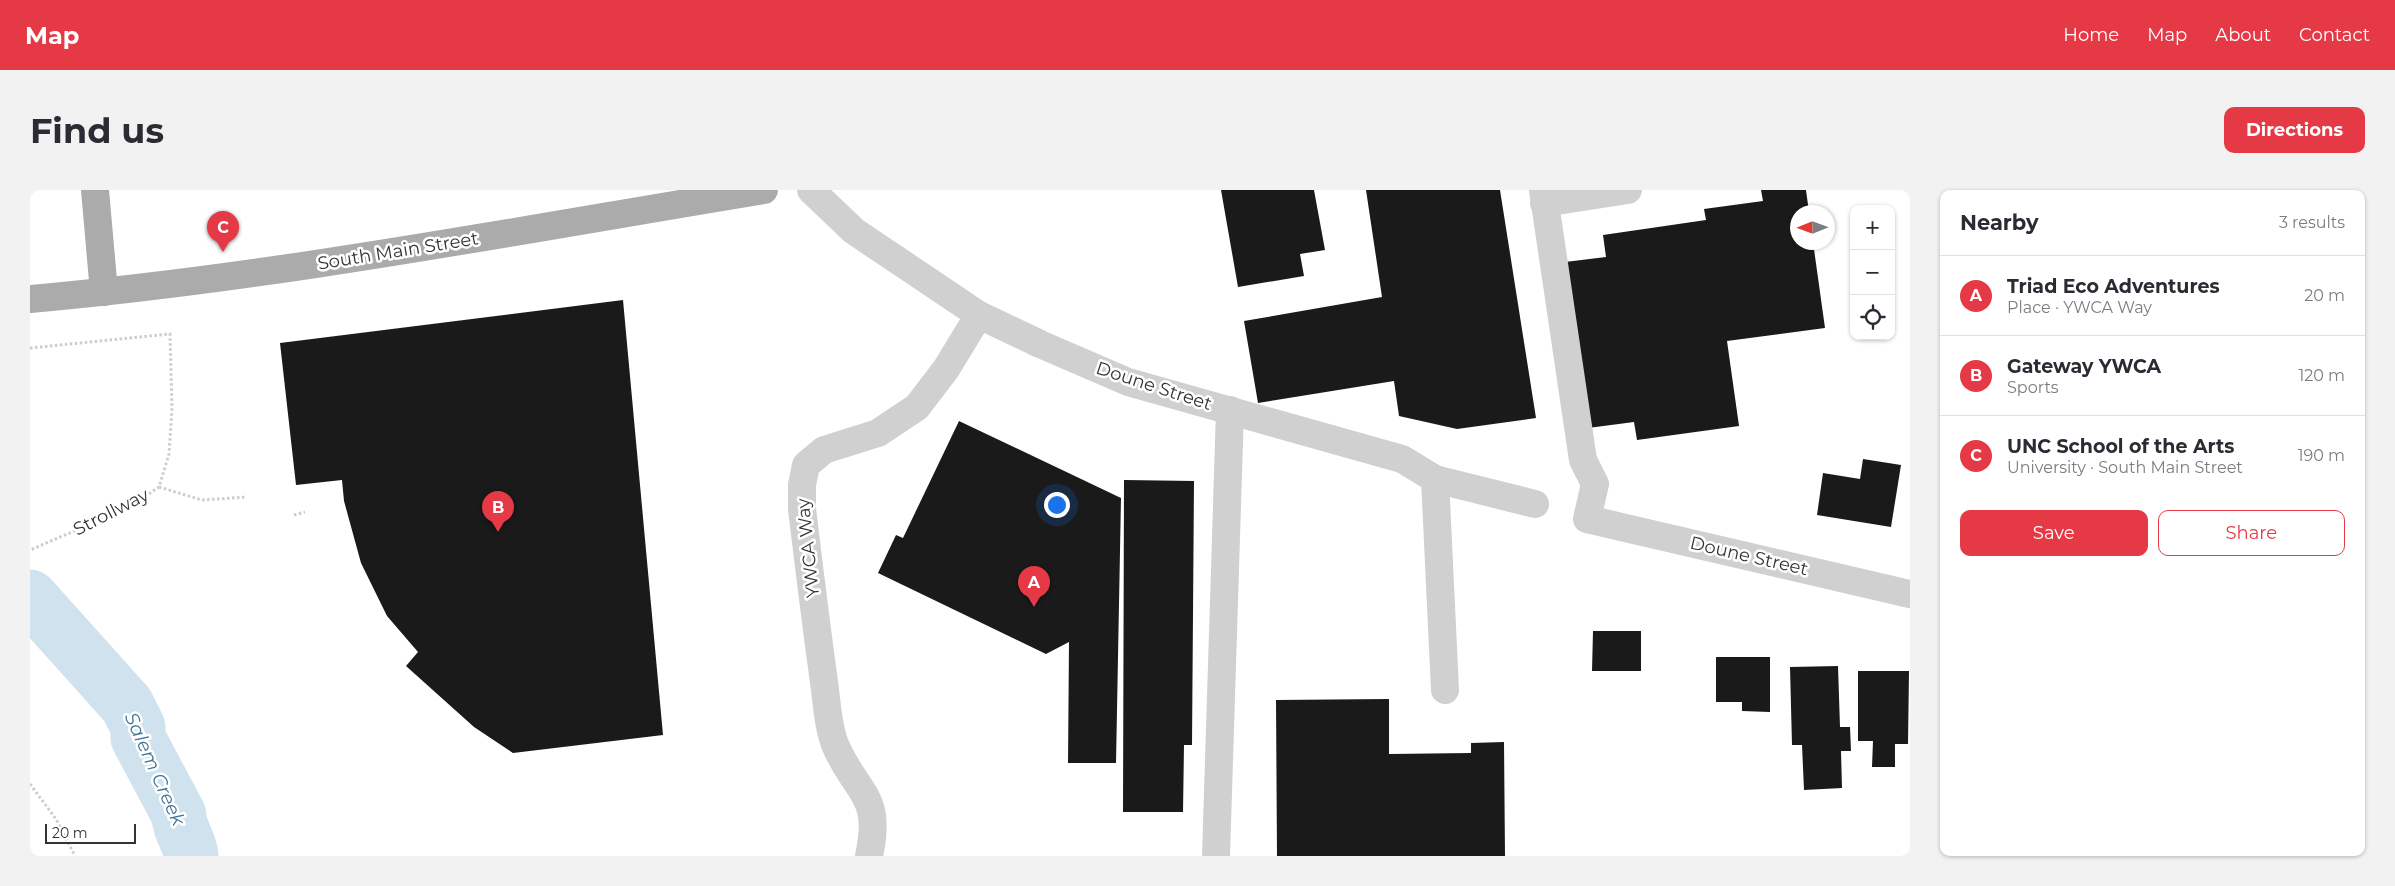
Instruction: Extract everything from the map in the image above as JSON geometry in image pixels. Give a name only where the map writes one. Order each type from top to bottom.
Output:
[{"type":"main road","points":[[94,190],[104,292]]},
{"type":"main road","name":"South Main Street","points":[[30,299],[164,286],[298,267],[764,190]]},
{"type":"street","name":"Doune Street","points":[[811,190],[854,231],[978,315],[1128,382],[1402,459],[1435,479],[1534,504]]},
{"type":"street","points":[[1544,197],[1628,190]]},
{"type":"street","name":"Doune Street","points":[[1544,197],[1583,460],[1595,484],[1587,519],[1910,594]]},
{"type":"street","name":"YWCA Way","points":[[869,856],[874,835],[873,810],[865,793],[836,747],[829,714],[802,509],[802,485],[806,464],[824,450],[878,433],[917,407],[946,369],[978,315]]},
{"type":"street","points":[[1216,856],[1230,410]]},
{"type":"street","points":[[1435,479],[1445,690]]},
{"type":"path","name":"Strollway","points":[[30,348],[170,334],[172,409],[169,454],[159,487],[128,508],[30,550]]},
{"type":"path","points":[[159,487],[202,500],[248,497]]},
{"type":"path","points":[[294,515],[305,512]]},
{"type":"path","points":[[30,784],[56,819],[75,856]]},
{"type":"building","points":[[1221,190],[1314,190],[1325,250],[1300,254],[1304,276],[1238,287]]},
{"type":"building","points":[[1366,190],[1500,190],[1536,418],[1457,429],[1399,416],[1394,381],[1258,403],[1244,321],[1382,297]]},
{"type":"building","points":[[1761,190],[1806,190],[1808,205],[1790,205],[1790,250],[1814,250],[1825,328],[1727,341],[1739,426],[1637,440],[1634,422],[1588,428],[1565,262],[1606,257],[1603,235],[1706,220],[1704,209],[1763,201]]},
{"type":"building","points":[[623,300],[663,735],[513,753],[474,727],[406,666],[418,652],[387,616],[361,563],[344,501],[342,480],[296,485],[280,343]]},
{"type":"building","points":[[959,421],[1121,498],[1116,763],[1068,763],[1069,642],[1046,654],[878,573],[896,535],[903,538]]},
{"type":"building","points":[[1863,459],[1901,465],[1891,527],[1817,515],[1823,473],[1860,479]]},
{"type":"building","points":[[1124,480],[1194,481],[1192,745],[1184,745],[1183,812],[1123,812]]},
{"type":"building","points":[[1593,631],[1641,631],[1641,671],[1592,671]]},
{"type":"building","points":[[1716,657],[1770,657],[1770,712],[1742,711],[1742,702],[1716,702]]},
{"type":"building","points":[[1838,666],[1840,727],[1850,727],[1851,751],[1841,751],[1842,788],[1804,790],[1802,745],[1792,745],[1790,667]]},
{"type":"building","points":[[1858,671],[1909,671],[1908,744],[1895,744],[1895,767],[1872,767],[1873,741],[1858,741]]},
{"type":"building","points":[[1389,699],[1389,754],[1471,753],[1471,743],[1504,742],[1505,856],[1277,856],[1276,700]]},
{"type":"waterway","name":"Salem Creek","points":[[30,597],[127,705],[138,727],[138,738],[179,815],[191,856]]},
{"type":"place","name":"UNC School of the Arts","points":[[223,252]]},
{"type":"place","name":"Gateway YWCA","points":[[498,532]]},
{"type":"place","name":"Triad Eco Adventures","points":[[1034,607]]}]
